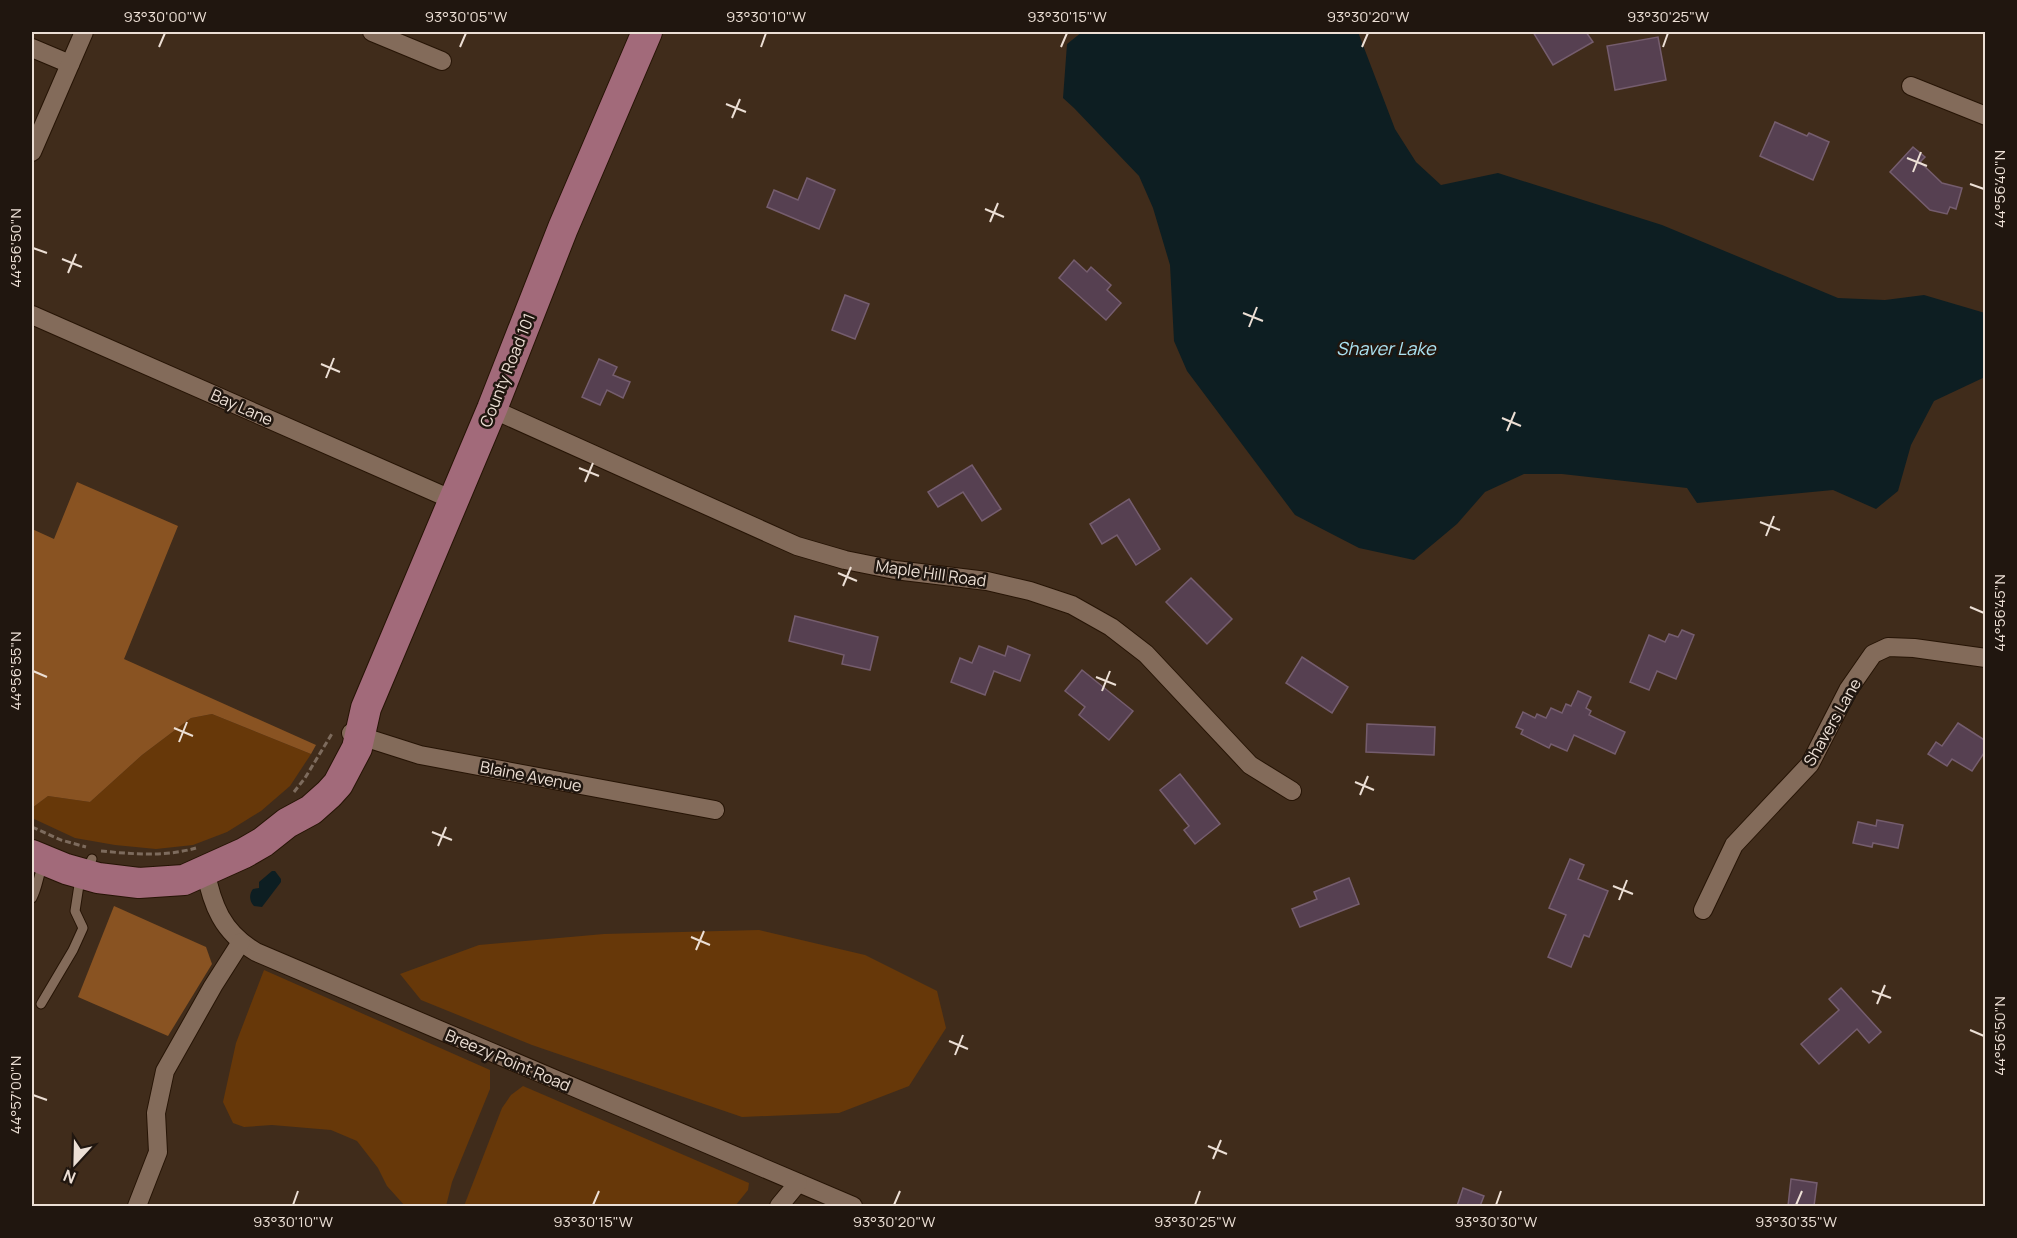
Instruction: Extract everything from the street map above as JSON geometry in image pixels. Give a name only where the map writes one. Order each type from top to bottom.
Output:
[{"type":"main road","name":"County Road 101","points":[[36,851],[90,858],[116,881],[184,880],[202,858],[244,853],[263,842],[290,808],[293,812],[326,772],[349,731],[366,708],[492,409],[563,228],[647,32]]},
{"type":"street","points":[[32,152],[84,32]]},
{"type":"street","points":[[372,32],[442,61]]},
{"type":"street","points":[[32,48],[70,64]]},
{"type":"street","points":[[1911,86],[1986,116]]},
{"type":"street","name":"Bay Lane","points":[[32,315],[453,500]]},
{"type":"street","name":"Maple Hill Road","points":[[492,409],[797,546],[845,560],[895,570],[987,581],[1072,605],[1111,627],[1146,654],[1250,765],[1292,791]]},
{"type":"street","name":"Shavers Lane","points":[[1703,910],[1734,845],[1810,764],[1848,690],[1873,654],[1888,647],[1914,648],[1986,658]]},
{"type":"street","name":"Blaine Avenue","points":[[349,731],[420,755],[715,810]]},
{"type":"street","name":"Breezy Point Road","points":[[202,858],[211,900],[222,921],[241,942],[267,958],[853,1206]]},
{"type":"street","points":[[137,1206],[158,1152],[156,1113],[165,1071],[241,942]]},
{"type":"street","points":[[148,1182],[153,1206]]},
{"type":"street","points":[[779,1206],[798,1183]]},
{"type":"lane","points":[[32,898],[40,880],[36,851]]},
{"type":"lane","points":[[41,1004],[73,950],[83,928],[75,911],[79,885],[90,858]]},
{"type":"path","points":[[290,808],[305,778],[349,731]]},
{"type":"path","points":[[32,827],[61,840],[90,858],[162,854],[202,858]]},
{"type":"shaded area","points":[[77,482],[178,526],[124,659],[316,745],[311,754],[212,714],[191,718],[142,755],[90,802],[48,796],[32,808],[32,529],[54,539]]},
{"type":"shaded area","points":[[212,714],[311,754],[290,786],[261,811],[227,832],[193,845],[156,849],[75,838],[32,818],[32,808],[48,796],[90,802],[142,755],[191,718]]},
{"type":"shaded area","points":[[114,906],[206,947],[212,964],[168,1036],[78,997]]},
{"type":"shaded area","points":[[759,930],[865,955],[937,991],[946,1028],[909,1086],[839,1113],[742,1117],[532,1045],[421,1000],[400,974],[479,945],[604,934]]},
{"type":"shaded area","points":[[264,970],[490,1070],[490,1089],[452,1182],[446,1206],[405,1206],[387,1186],[378,1168],[357,1141],[331,1130],[272,1125],[244,1127],[233,1123],[223,1102],[236,1043]]},
{"type":"shaded area","points":[[523,1086],[749,1183],[748,1190],[735,1206],[464,1206],[502,1108],[511,1095]]},
{"type":"water","name":"Shaver Lake","points":[[1082,32],[1358,32],[1395,129],[1416,162],[1441,185],[1498,173],[1662,225],[1838,298],[1885,300],[1924,295],[1985,313],[1985,377],[1934,401],[1911,445],[1898,491],[1876,509],[1833,490],[1697,503],[1687,488],[1562,474],[1524,474],[1485,492],[1457,524],[1414,560],[1359,548],[1295,515],[1187,371],[1174,341],[1170,265],[1153,208],[1139,176],[1063,98],[1067,44]]},
{"type":"water","points":[[275,871],[281,882],[262,907],[254,906],[250,900],[253,889],[259,888],[259,882]]},
{"type":"building","points":[[1533,32],[1586,32],[1593,42],[1553,65]]},
{"type":"building","points":[[1658,37],[1666,80],[1615,90],[1607,46]]},
{"type":"building","points":[[1775,122],[1807,136],[1809,133],[1829,142],[1813,180],[1760,156]]},
{"type":"building","points":[[1913,147],[1925,157],[1920,162],[1942,183],[1962,188],[1956,209],[1950,207],[1947,214],[1930,210],[1890,172]]},
{"type":"building","points":[[807,178],[835,190],[819,229],[767,207],[774,190],[798,200]]},
{"type":"building","points":[[1074,260],[1087,272],[1091,267],[1111,285],[1107,290],[1121,303],[1106,320],[1059,278]]},
{"type":"building","points":[[845,295],[869,304],[855,339],[832,330]]},
{"type":"building","points":[[599,359],[617,367],[613,375],[630,382],[623,398],[607,390],[600,405],[582,397]]},
{"type":"building","points":[[972,465],[1001,509],[982,521],[963,492],[938,507],[928,492]]},
{"type":"building","points":[[1129,499],[1160,549],[1136,565],[1117,535],[1102,544],[1090,524]]},
{"type":"building","points":[[1191,578],[1232,619],[1207,644],[1166,602]]},
{"type":"building","points":[[795,616],[878,637],[870,670],[842,664],[844,655],[789,641]]},
{"type":"building","points":[[1682,630],[1694,635],[1676,679],[1657,671],[1649,690],[1630,682],[1649,635],[1665,642],[1669,634],[1678,637]]},
{"type":"building","points":[[979,646],[1005,656],[1008,646],[1030,655],[1020,681],[994,671],[985,695],[951,682],[960,658],[972,663]]},
{"type":"building","points":[[1302,657],[1348,687],[1332,713],[1286,683]]},
{"type":"building","points":[[1082,670],[1133,711],[1109,740],[1079,715],[1085,707],[1065,691]]},
{"type":"building","points":[[1578,691],[1591,697],[1586,708],[1591,711],[1589,715],[1625,732],[1615,754],[1574,735],[1567,751],[1551,744],[1549,748],[1521,734],[1523,730],[1516,727],[1523,712],[1535,718],[1537,714],[1546,718],[1551,708],[1562,713],[1566,704],[1571,706]]},
{"type":"building","points":[[1958,723],[1986,741],[1986,750],[1972,771],[1952,759],[1947,766],[1928,754],[1936,742],[1942,746]]},
{"type":"building","points":[[1367,724],[1435,727],[1434,755],[1366,752]]},
{"type":"building","points":[[1180,774],[1220,824],[1195,844],[1184,830],[1189,826],[1160,790]]},
{"type":"building","points":[[1877,820],[1903,825],[1898,848],[1873,843],[1872,847],[1853,843],[1858,822],[1876,826]]},
{"type":"building","points":[[1570,859],[1584,865],[1578,879],[1608,891],[1589,937],[1584,935],[1571,967],[1548,957],[1566,915],[1549,908]]},
{"type":"building","points":[[1349,878],[1359,904],[1300,927],[1292,909],[1317,899],[1314,892]]},
{"type":"building","points":[[1841,988],[1881,1032],[1869,1043],[1857,1029],[1819,1064],[1801,1044],[1839,1010],[1829,999]]},
{"type":"building","points":[[1791,1179],[1817,1183],[1814,1206],[1788,1206]]},
{"type":"building","points":[[1463,1188],[1484,1196],[1480,1206],[1457,1206]]}]
